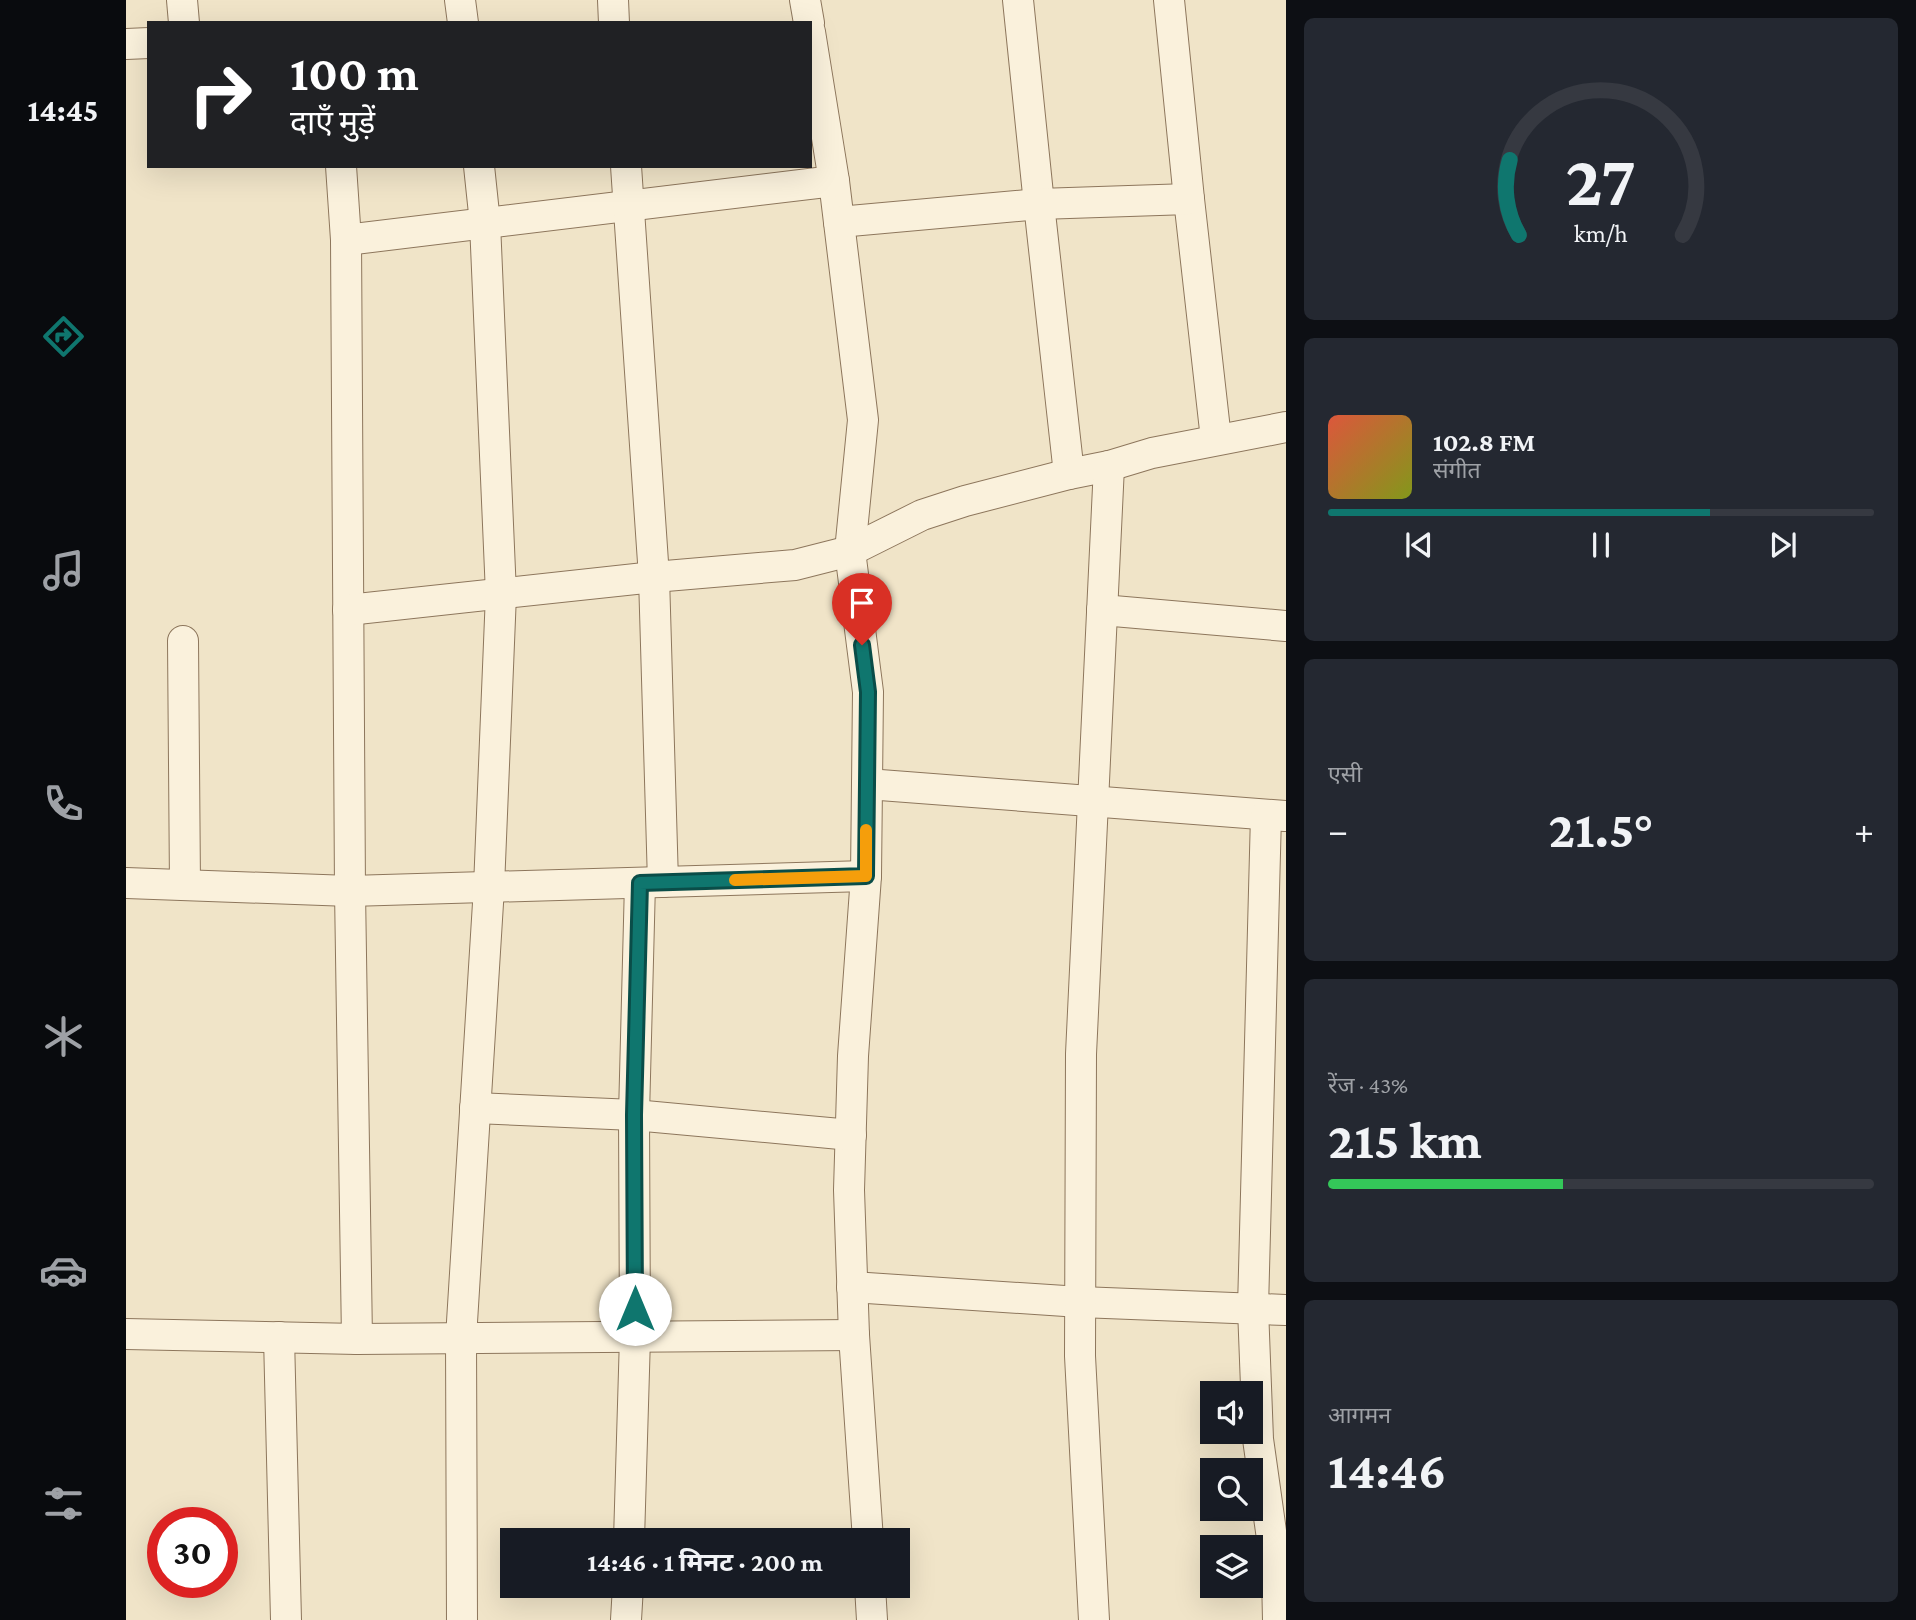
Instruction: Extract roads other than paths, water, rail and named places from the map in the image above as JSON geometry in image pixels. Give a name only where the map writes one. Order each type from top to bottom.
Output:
[{"type":"street","points":[[182,0],[184,21]]},
{"type":"street","points":[[460,0],[463,21]]},
{"type":"street","points":[[612,0],[614,21]]},
{"type":"street","points":[[805,0],[809,21]]},
{"type":"street","points":[[1018,0],[1069,474]]},
{"type":"street","points":[[1169,0],[1216,439]]},
{"type":"street","points":[[126,44],[147,43]]},
{"type":"street","points":[[812,44],[834,181],[863,420],[850,551],[868,692],[866,876],[853,1056],[849,1190],[854,1335],[867,1528]]},
{"type":"street","points":[[341,168],[346,240],[350,891],[357,1339]]},
{"type":"street","points":[[462,1620],[461,1338],[489,887],[501,594],[485,223],[479,168]]},
{"type":"street","points":[[626,168],[654,577],[652,882],[634,1115],[635,1337],[629,1528]]},
{"type":"street","points":[[346,240],[834,181]]},
{"type":"street","points":[[839,222],[1039,204],[1189,199]]},
{"type":"street","points":[[348,610],[654,577],[796,565],[850,551],[922,515],[965,500],[1109,466],[1152,453],[1286,427]]},
{"type":"street","points":[[1094,1620],[1080,1356],[1081,1054],[1109,466]]},
{"type":"street","points":[[1102,610],[1286,626]]},
{"type":"street","points":[[183,641],[185,885]]},
{"type":"street","points":[[867,785],[1276,816],[1252,1308],[1258,1439],[1281,1562],[1278,1620]]},
{"type":"street","points":[[126,883],[350,891],[866,876]]},
{"type":"street","points":[[475,1108],[634,1115],[851,1135]]},
{"type":"street","points":[[852,1287],[1286,1310]]},
{"type":"street","points":[[126,1334],[357,1339],[854,1335]]},
{"type":"street","points":[[279,1337],[286,1620]]},
{"type":"street","points":[[626,1620],[627,1598]]},
{"type":"street","points":[[871,1598],[872,1620]]}]
